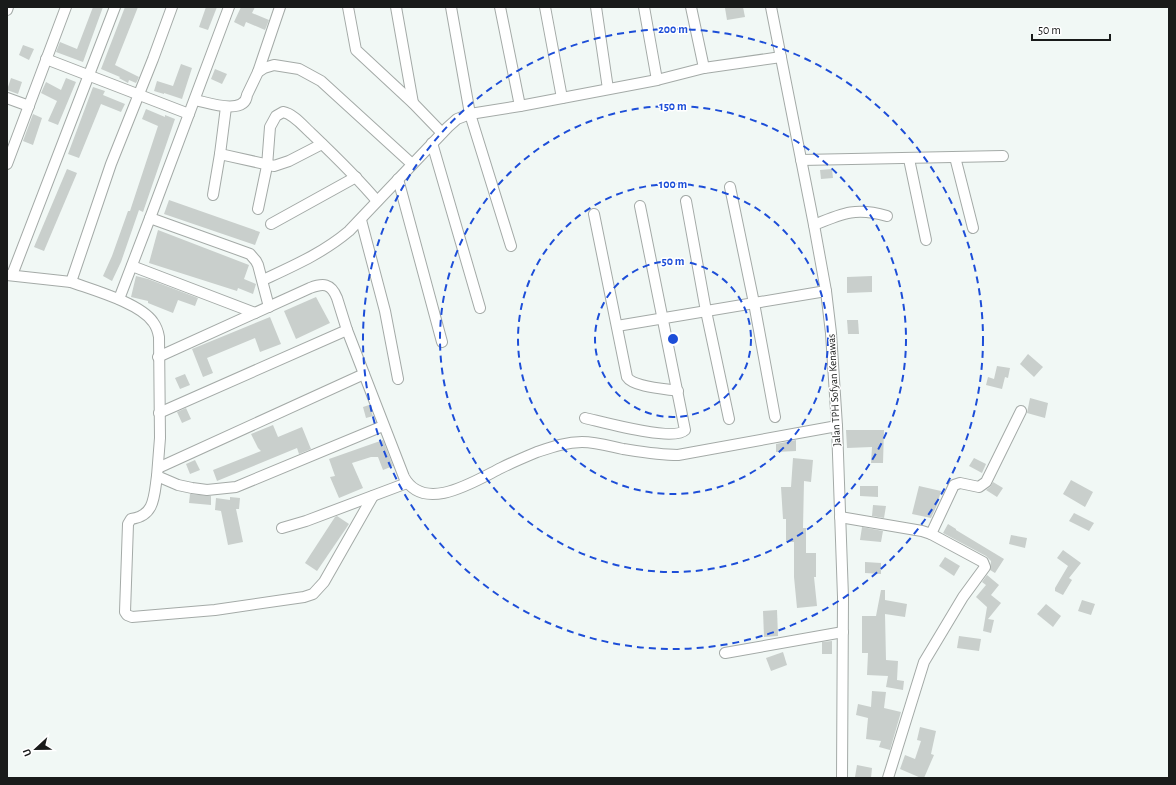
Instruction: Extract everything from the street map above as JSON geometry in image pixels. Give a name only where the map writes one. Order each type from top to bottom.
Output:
[{"type":"street","points":[[7,164],[66,7]]},
{"type":"street","points":[[115,7],[9,275],[71,282],[119,299],[146,315],[153,321],[157,329],[159,413],[158,472],[153,499],[147,513],[139,518],[131,519],[128,524],[125,612],[127,615],[132,617],[215,610],[304,597],[313,594],[324,582],[373,496]]},
{"type":"street","points":[[71,282],[109,170],[172,7]]},
{"type":"street","points":[[119,299],[229,7]]},
{"type":"street","points":[[195,100],[226,107],[238,105],[246,99],[246,95],[258,72],[280,7]]},
{"type":"street","points":[[348,7],[356,50],[413,103],[442,133]]},
{"type":"street","points":[[396,7],[413,103]]},
{"type":"street","points":[[451,7],[470,114],[511,246]]},
{"type":"street","points":[[500,7],[520,106]]},
{"type":"street","points":[[545,7],[562,98]]},
{"type":"street","points":[[596,7],[608,89]]},
{"type":"street","points":[[644,7],[657,80]]},
{"type":"street","points":[[690,7],[704,68]]},
{"type":"street","name":"Jalan TPH Sofyan Kenawas","points":[[770,7],[814,226],[826,291],[831,333],[837,426],[843,632],[842,778]]},
{"type":"street","points":[[263,280],[321,251],[337,241],[361,220],[412,164],[457,119],[470,114],[657,80],[704,68],[780,57]]},
{"type":"street","points":[[46,60],[189,114]]},
{"type":"street","points":[[258,72],[264,68],[274,66],[299,69],[309,73],[322,81],[412,164]]},
{"type":"street","points":[[7,98],[29,106]]},
{"type":"street","points":[[213,195],[226,107]]},
{"type":"street","points":[[258,209],[267,166],[270,126],[276,116],[283,112],[288,113],[297,120],[356,177],[377,201]]},
{"type":"street","points":[[432,143],[480,308]]},
{"type":"street","points":[[220,154],[267,166],[274,166],[282,164],[322,144]]},
{"type":"street","points":[[801,160],[1003,156]]},
{"type":"street","points":[[955,157],[973,228]]},
{"type":"street","points":[[909,159],[926,240]]},
{"type":"street","points":[[271,224],[356,177]]},
{"type":"street","points":[[398,179],[442,342]]},
{"type":"street","points":[[730,187],[776,417]]},
{"type":"street","points":[[686,201],[706,312],[729,419]]},
{"type":"street","points":[[585,418],[657,434],[671,435],[685,430],[640,206]]},
{"type":"street","points":[[814,226],[842,214],[856,211],[865,210],[887,216]]},
{"type":"street","points":[[594,214],[627,377],[635,384],[678,391]]},
{"type":"street","points":[[150,218],[250,254],[258,265],[269,308]]},
{"type":"street","points":[[361,220],[385,311],[398,379]]},
{"type":"street","points":[[132,266],[255,313]]},
{"type":"street","points":[[158,357],[269,308],[310,288],[322,284],[328,286],[335,293],[347,330],[383,426],[407,484],[417,491],[425,494],[446,492],[460,487],[523,458],[567,443],[599,443],[648,453],[678,455],[837,426]]},
{"type":"street","points":[[617,326],[826,291]]},
{"type":"street","points":[[159,413],[347,330]]},
{"type":"street","points":[[158,472],[364,374]]},
{"type":"street","points":[[931,534],[954,485],[960,483],[979,487],[986,482],[1021,411]]},
{"type":"street","points":[[158,472],[178,485],[192,488],[207,490],[236,488],[383,426]]},
{"type":"street","points":[[282,528],[306,521],[407,484]]},
{"type":"street","points":[[840,517],[922,531],[931,534],[983,562],[985,566],[963,597],[924,662],[888,778]]},
{"type":"street","points":[[725,653],[843,632]]},
{"type":"building","points":[[93,7],[103,7],[83,62],[56,52],[60,42],[77,49]]},
{"type":"building","points":[[125,7],[138,7],[115,65],[139,77],[136,83],[129,80],[128,83],[119,78],[120,77],[101,69]]},
{"type":"building","points":[[206,7],[217,7],[208,30],[199,27]]},
{"type":"building","points":[[241,7],[255,7],[252,13],[269,20],[265,30],[246,22],[244,27],[234,22]]},
{"type":"building","points":[[743,7],[745,17],[727,20],[725,8]]},
{"type":"building","points":[[23,45],[34,49],[29,60],[19,55]]},
{"type":"building","points":[[181,64],[192,68],[182,99],[154,91],[157,81],[173,86]]},
{"type":"building","points":[[215,69],[227,74],[222,84],[211,79]]},
{"type":"building","points":[[11,78],[22,82],[18,94],[7,90]]},
{"type":"building","points":[[66,78],[76,82],[58,125],[48,121],[57,101],[41,93],[46,82],[61,90]]},
{"type":"building","points":[[93,87],[105,91],[103,95],[125,104],[121,112],[101,104],[79,158],[68,154]]},
{"type":"building","points":[[146,109],[165,117],[165,115],[175,119],[143,212],[139,210],[121,262],[112,281],[103,276],[112,256],[128,211],[130,211],[158,126],[142,119]]},
{"type":"building","points":[[33,114],[42,118],[33,145],[23,141]]},
{"type":"building","points":[[67,169],[77,173],[44,251],[34,247]]},
{"type":"building","points":[[832,169],[833,178],[821,179],[820,170]]},
{"type":"building","points":[[169,200],[260,232],[255,245],[164,214]]},
{"type":"building","points":[[158,230],[249,265],[244,279],[256,284],[253,294],[238,288],[237,291],[149,263]]},
{"type":"building","points":[[136,276],[198,298],[195,306],[178,300],[173,313],[148,303],[148,301],[131,297]]},
{"type":"building","points":[[872,276],[872,292],[847,293],[847,277]]},
{"type":"building","points":[[316,297],[330,323],[296,339],[284,311]]},
{"type":"building","points":[[270,317],[281,344],[260,352],[255,338],[207,358],[213,373],[203,377],[192,349]]},
{"type":"building","points":[[847,320],[858,320],[859,334],[848,334]]},
{"type":"building","points":[[1028,354],[1043,367],[1034,377],[1020,364]]},
{"type":"building","points":[[997,366],[1010,368],[1008,378],[1005,377],[1002,389],[986,385],[988,377],[994,379]]},
{"type":"building","points":[[185,374],[190,385],[180,389],[175,378]]},
{"type":"building","points":[[1030,398],[1048,403],[1045,418],[1027,413]]},
{"type":"building","points":[[369,405],[373,416],[366,418],[363,407]]},
{"type":"building","points":[[186,408],[191,419],[182,423],[177,412]]},
{"type":"building","points":[[273,425],[278,437],[302,427],[311,449],[299,454],[297,448],[217,481],[213,470],[261,451],[251,434]]},
{"type":"building","points":[[846,430],[884,430],[883,463],[871,463],[872,447],[847,448]]},
{"type":"building","points":[[383,440],[393,466],[383,470],[378,457],[371,457],[352,463],[363,488],[339,498],[330,477],[335,476],[329,459]]},
{"type":"building","points":[[796,440],[796,451],[776,452],[776,444]]},
{"type":"building","points":[[793,458],[813,460],[811,482],[804,481],[803,528],[806,528],[806,553],[816,553],[816,577],[814,577],[817,606],[797,608],[794,577],[794,542],[786,542],[786,519],[783,519],[781,487],[791,487]]},
{"type":"building","points":[[974,458],[986,464],[982,473],[969,466]]},
{"type":"building","points":[[195,460],[200,470],[190,474],[186,464]]},
{"type":"building","points":[[1071,480],[1093,492],[1085,507],[1063,494]]},
{"type":"building","points":[[993,482],[1003,488],[997,497],[986,490]]},
{"type":"building","points":[[860,486],[878,486],[878,497],[860,496]]},
{"type":"building","points":[[919,486],[941,491],[931,518],[912,514]]},
{"type":"building","points":[[190,494],[211,496],[211,505],[189,503]]},
{"type":"building","points":[[230,497],[240,498],[239,509],[236,509],[243,542],[228,545],[221,511],[215,510],[216,498],[230,500]]},
{"type":"building","points":[[873,505],[886,506],[884,518],[872,516]]},
{"type":"building","points":[[1074,513],[1094,523],[1089,531],[1069,521]]},
{"type":"building","points":[[337,516],[349,524],[317,571],[305,563]]},
{"type":"building","points":[[948,524],[1004,559],[995,573],[990,570],[991,561],[986,556],[943,533]]},
{"type":"building","points":[[862,527],[883,531],[881,542],[860,540]]},
{"type":"building","points":[[1011,535],[1027,538],[1025,548],[1009,544]]},
{"type":"building","points":[[1063,550],[1081,563],[1069,578],[1072,580],[1063,595],[1055,591],[1055,588],[1068,566],[1057,558]]},
{"type":"building","points":[[945,557],[960,566],[954,576],[939,566]]},
{"type":"building","points":[[865,562],[881,563],[881,574],[865,573]]},
{"type":"building","points":[[987,575],[999,585],[991,595],[1001,603],[988,619],[994,620],[991,633],[983,631],[987,607],[976,597],[986,585],[982,582]]},
{"type":"building","points":[[881,590],[885,590],[885,600],[907,604],[905,617],[885,614],[886,660],[898,661],[897,680],[904,681],[903,690],[886,687],[888,676],[867,675],[868,653],[862,653],[862,616],[876,616]]},
{"type":"building","points":[[1082,600],[1095,604],[1091,615],[1078,611]]},
{"type":"building","points":[[1046,604],[1061,616],[1053,627],[1037,614]]},
{"type":"building","points":[[777,610],[778,636],[764,637],[763,611]]},
{"type":"building","points":[[959,636],[981,639],[979,651],[957,648]]},
{"type":"building","points":[[832,641],[832,654],[822,654],[822,642]]},
{"type":"building","points":[[783,652],[787,665],[771,671],[766,658]]},
{"type":"building","points":[[872,691],[886,692],[884,708],[901,712],[890,750],[879,747],[881,741],[866,739],[868,718],[856,715],[858,704],[871,707]]},
{"type":"building","points":[[920,727],[936,731],[931,754],[934,755],[924,778],[900,769],[905,755],[915,759],[921,741],[917,740]]},
{"type":"building","points":[[857,765],[872,768],[871,778],[855,777]]}]
